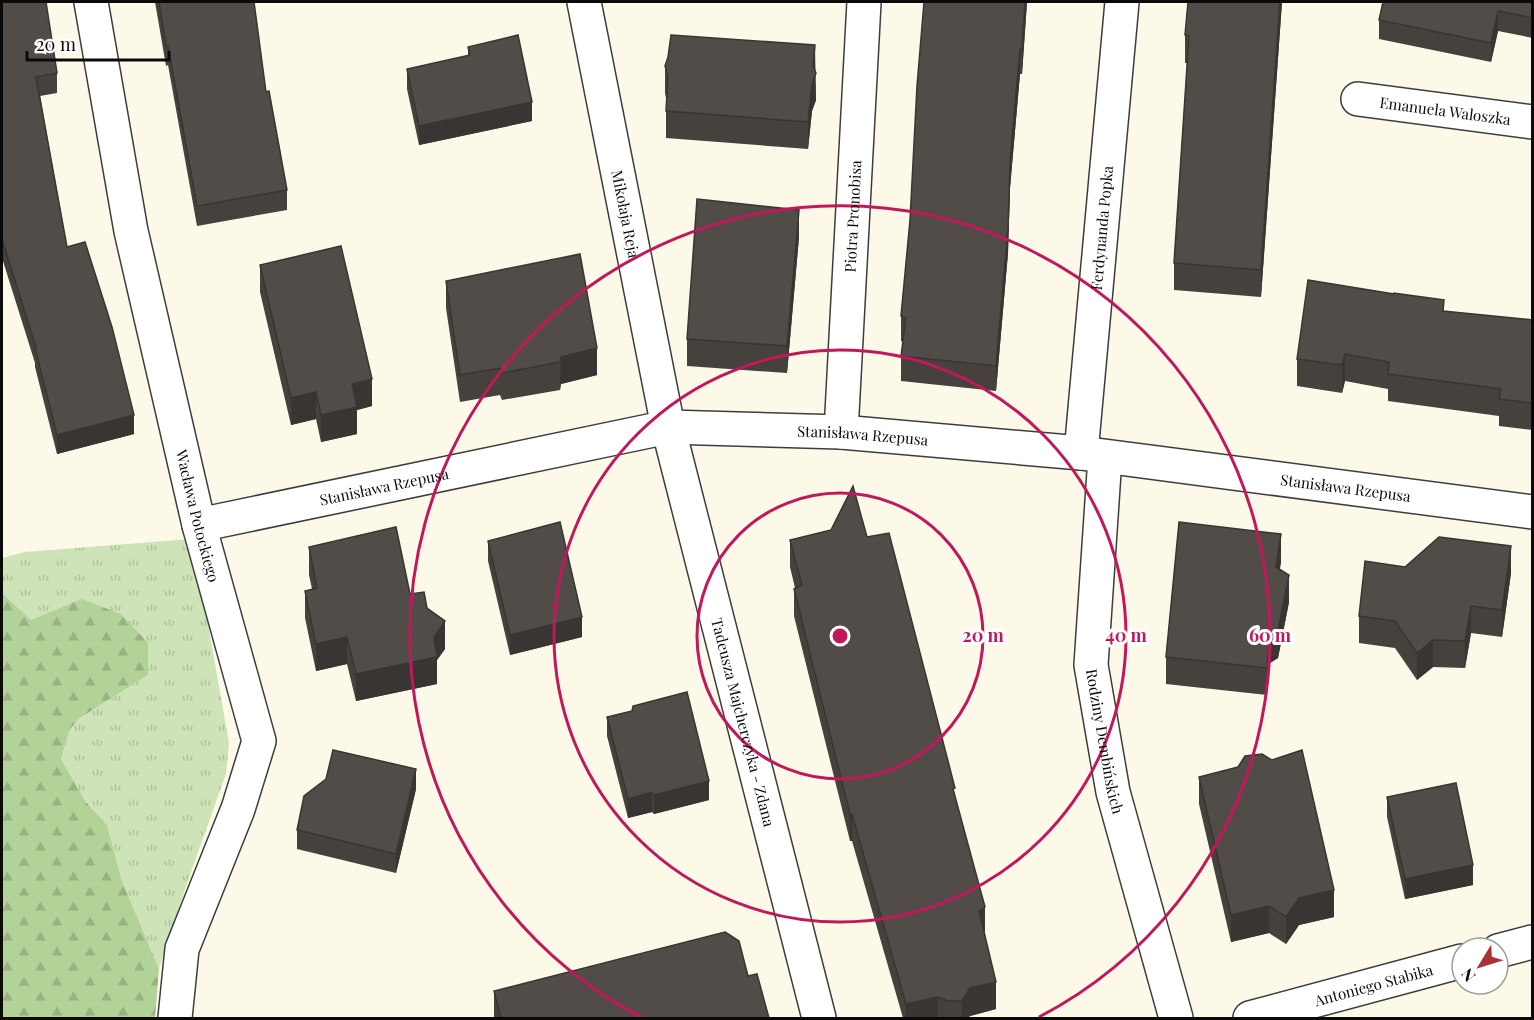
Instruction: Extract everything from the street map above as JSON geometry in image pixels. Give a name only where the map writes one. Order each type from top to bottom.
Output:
[{"type":"street","name":"Wacława Potockiego","points":[[91,2],[131,231],[199,525],[259,741],[238,809],[182,949],[175,1018]]},
{"type":"street","name":"Mikołaja Reja","points":[[585,2],[668,426]]},
{"type":"street","name":"Piotra Pronobisa","points":[[841,432],[864,2]]},
{"type":"street","name":"Ferdynanda Popka","points":[[1093,455],[1122,2]]},
{"type":"street","name":"Emanuela Waloszka","points":[[1358,99],[1533,122]]},
{"type":"street","name":"Stanisława Rzepusa","points":[[199,525],[668,426],[841,432],[1093,455],[1533,512]]},
{"type":"street","name":"Tadeusza Majcherczyka - Zdana","points":[[668,426],[819,1018]]},
{"type":"street","name":"Rodziny Dembińskich","points":[[1093,455],[1091,665],[1113,792],[1176,1018]]},
{"type":"street","points":[[1510,948],[1533,942]]},
{"type":"street","name":"Antoniego Stabika","points":[[1250,1018],[1450,964]]},
{"type":"green space","points":[[190,539],[199,573],[229,743],[226,774],[159,969],[122,881],[107,825],[86,802],[61,759],[70,729],[80,718],[148,675],[31,620],[2,593],[2,558],[25,552]]},
{"type":"green space","points":[[2,593],[31,620],[82,599],[121,614],[148,643],[148,675],[80,718],[70,729],[61,759],[86,802],[107,825],[122,881],[159,969],[155,1018],[2,1018]]},
{"type":"building","points":[[2,2],[46,2],[57,73],[36,77],[67,247],[85,242],[112,327],[134,415],[57,435],[36,348],[2,239]]},
{"type":"building","points":[[159,2],[254,2],[266,92],[269,91],[287,190],[197,206]]},
{"type":"building","points":[[924,2],[1025,2],[1010,163],[1008,228],[996,366],[901,356],[906,318],[901,316],[910,220]]},
{"type":"building","points":[[1188,2],[1280,2],[1261,270],[1174,263],[1189,36],[1185,35]]},
{"type":"building","points":[[1383,2],[1533,2],[1533,18],[1498,11],[1491,43],[1379,20]]},
{"type":"building","points":[[518,35],[532,102],[419,126],[407,69],[470,55],[468,47]]},
{"type":"building","points":[[671,35],[815,45],[813,66],[816,73],[812,84],[808,122],[666,111],[668,76],[665,66]]},
{"type":"building","points":[[697,199],[799,210],[787,346],[687,339]]},
{"type":"building","points":[[341,246],[372,379],[352,384],[357,407],[321,415],[316,392],[291,398],[260,265]]},
{"type":"building","points":[[580,254],[597,348],[561,357],[560,362],[502,373],[500,368],[460,375],[446,281]]},
{"type":"building","points":[[1308,280],[1444,300],[1443,311],[1533,320],[1533,403],[1499,399],[1501,389],[1388,374],[1389,362],[1345,354],[1342,365],[1297,359]]},
{"type":"building","points":[[853,486],[867,537],[889,533],[985,907],[979,911],[996,982],[970,988],[962,1001],[948,1001],[938,997],[906,1004],[852,814],[850,814],[794,589],[802,585],[790,540],[831,530]]},
{"type":"building","points":[[560,522],[582,617],[510,635],[488,541]]},
{"type":"building","points":[[1179,522],[1281,534],[1276,567],[1289,575],[1278,631],[1270,636],[1267,668],[1166,657]]},
{"type":"building","points":[[396,527],[410,594],[424,592],[427,608],[445,621],[434,637],[437,657],[356,674],[347,637],[316,644],[305,591],[317,588],[309,547]]},
{"type":"building","points":[[1439,537],[1511,546],[1502,610],[1471,606],[1465,641],[1433,640],[1417,653],[1395,621],[1359,616],[1365,561],[1405,567]]},
{"type":"building","points":[[687,692],[709,781],[628,799],[607,717],[632,711],[633,706]]},
{"type":"building","points":[[333,750],[416,769],[396,854],[297,830],[304,796],[326,779]]},
{"type":"building","points":[[1302,750],[1334,890],[1299,898],[1286,917],[1269,906],[1231,915],[1199,777],[1238,767],[1245,756],[1262,754],[1272,760]]},
{"type":"building","points":[[1456,783],[1473,865],[1405,879],[1387,797]]},
{"type":"building","points":[[725,932],[739,941],[748,976],[757,974],[769,1018],[501,1018],[494,991]]}]
